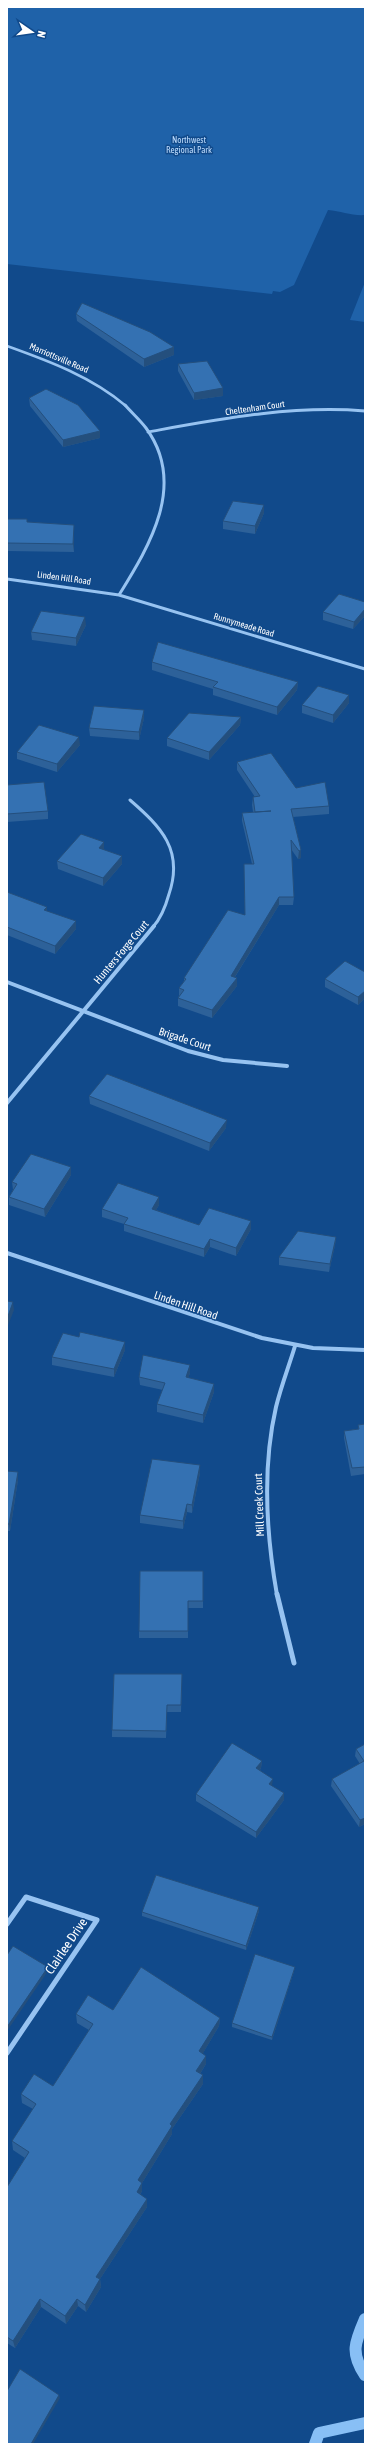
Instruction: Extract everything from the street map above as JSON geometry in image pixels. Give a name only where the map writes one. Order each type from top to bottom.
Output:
[{"type":"street","name":"Marriottsville Road","points":[[7,346],[43,357],[81,374],[112,393],[133,412],[148,432],[157,449],[165,475],[164,496],[155,529],[143,555],[119,595]]},
{"type":"street","name":"Cheltenham Court","points":[[148,432],[277,411],[316,409],[365,411]]},
{"type":"street","name":"Linden Hill Road","points":[[7,579],[119,595]]},
{"type":"street","name":"Runnymeade Road","points":[[119,595],[365,669]]},
{"type":"street","name":"Hunters Forge Court","points":[[7,1103],[156,922],[169,901],[175,859],[167,836],[152,817],[130,800]]},
{"type":"street","name":"Brigade Court","points":[[7,982],[188,1051],[223,1060],[287,1066]]},
{"type":"street","name":"Linden Hill Road","points":[[7,1253],[236,1332],[295,1346],[347,1352],[365,1350]]},
{"type":"street","name":"Mill Creek Court","points":[[294,1663],[280,1614],[271,1563],[267,1467],[274,1415],[295,1346]]},
{"type":"street","name":"Clairlee Drive","points":[[7,1924],[26,1896],[97,1920],[7,2053]]},
{"type":"green space","name":"Northwest Regional Park","points":[[7,7],[365,7],[365,215],[356,215],[328,210],[294,285],[280,292],[273,291],[272,294],[7,264]]},
{"type":"green space","points":[[365,282],[365,322],[350,320]]},
{"type":"building","points":[[82,303],[150,332],[174,347],[144,359],[76,314]]},
{"type":"building","points":[[207,361],[223,388],[194,393],[178,364]]},
{"type":"building","points":[[46,389],[78,405],[100,431],[63,440],[29,398]]},
{"type":"building","points":[[233,501],[264,505],[255,526],[223,521]]},
{"type":"building","points":[[7,519],[27,519],[27,522],[74,525],[73,544],[7,543]]},
{"type":"building","points":[[339,594],[365,602],[365,609],[354,622],[323,612]]},
{"type":"building","points":[[41,611],[85,617],[76,638],[31,632]]},
{"type":"building","points":[[158,642],[298,682],[277,707],[213,687],[218,682],[152,662]]},
{"type":"building","points":[[318,686],[349,695],[333,715],[302,705]]},
{"type":"building","points":[[94,706],[144,710],[139,732],[89,728]]},
{"type":"building","points":[[189,713],[241,717],[209,752],[167,738]]},
{"type":"building","points":[[39,725],[79,737],[57,764],[17,752]]},
{"type":"building","points":[[271,753],[296,788],[325,782],[329,806],[291,809],[301,850],[299,851],[291,840],[294,897],[279,897],[231,976],[237,978],[212,1010],[178,998],[184,990],[179,988],[228,910],[245,915],[244,864],[254,864],[242,813],[271,811],[255,812],[253,797],[260,796],[237,762]]},
{"type":"building","points":[[44,782],[48,811],[7,814],[7,785]]},
{"type":"building","points":[[81,834],[104,842],[99,848],[122,856],[103,878],[57,861]]},
{"type":"building","points":[[7,892],[47,907],[44,910],[76,921],[55,946],[7,927]]},
{"type":"building","points":[[345,961],[365,972],[365,991],[358,997],[325,979]]},
{"type":"building","points":[[107,1074],[227,1120],[210,1143],[89,1096]]},
{"type":"building","points":[[31,1154],[71,1167],[44,1209],[9,1197],[17,1184],[12,1182]]},
{"type":"building","points":[[118,1183],[159,1197],[152,1209],[199,1225],[209,1208],[251,1221],[236,1248],[210,1239],[204,1249],[124,1224],[128,1218],[102,1209]]},
{"type":"building","points":[[298,1231],[336,1237],[330,1264],[279,1257]]},
{"type":"building","points":[[7,1301],[13,1302],[7,1319]]},
{"type":"building","points":[[80,1332],[125,1342],[114,1369],[52,1357],[63,1333],[79,1337]]},
{"type":"building","points":[[143,1355],[190,1365],[186,1377],[214,1384],[203,1415],[157,1404],[165,1383],[139,1377]]},
{"type":"building","points":[[365,1424],[365,1467],[352,1468],[344,1431],[359,1429],[358,1425]]},
{"type":"building","points":[[152,1459],[200,1465],[192,1505],[187,1504],[183,1521],[140,1515]]},
{"type":"building","points":[[7,1471],[18,1472],[9,1524],[7,1524]]},
{"type":"building","points":[[140,1571],[203,1571],[203,1601],[188,1601],[188,1631],[139,1631]]},
{"type":"building","points":[[114,1674],[182,1674],[181,1705],[167,1705],[166,1731],[112,1730]]},
{"type":"building","points":[[232,1743],[262,1761],[256,1768],[273,1779],[269,1784],[284,1793],[256,1832],[196,1794]]},
{"type":"building","points":[[365,1744],[365,1818],[360,1820],[332,1779],[364,1761],[356,1749]]},
{"type":"building","points":[[156,1875],[259,1907],[246,1946],[142,1912]]},
{"type":"building","points":[[13,1946],[48,1967],[7,2027],[7,1955]]},
{"type":"building","points":[[255,1954],[295,1967],[272,2037],[232,2023]]},
{"type":"building","points":[[141,1967],[220,2018],[199,2051],[206,2056],[196,2071],[203,2075],[170,2124],[172,2126],[138,2180],[142,2183],[137,2192],[147,2199],[96,2277],[100,2279],[85,2305],[77,2299],[65,2316],[40,2299],[13,2341],[7,2337],[7,2187],[29,2152],[12,2141],[36,2104],[21,2094],[34,2074],[53,2086],[93,2024],[76,2014],[88,1995],[113,2010]]},
{"type":"building","points":[[20,2369],[59,2395],[31,2444],[7,2444],[7,2391]]},
{"type":"waterway","points":[[365,2319],[356,2347],[357,2360],[365,2375]]},
{"type":"waterway","points":[[315,2444],[319,2433],[365,2423]]}]
